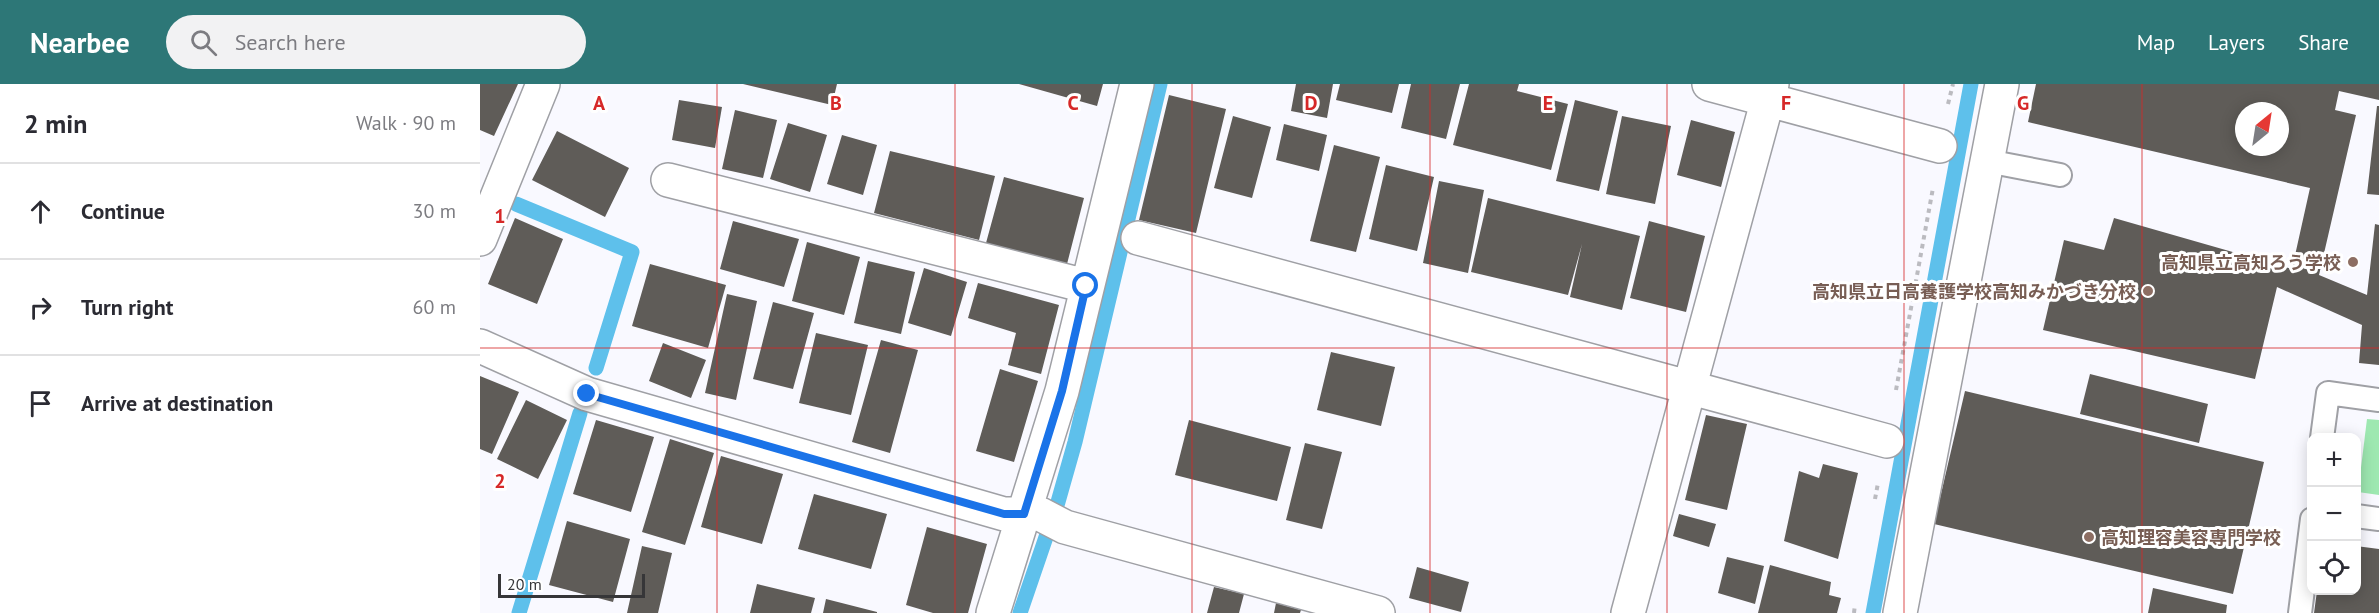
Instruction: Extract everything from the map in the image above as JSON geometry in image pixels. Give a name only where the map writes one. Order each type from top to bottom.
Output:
[{"type":"street","points":[[480,239],[543,84]]},
{"type":"street","points":[[993,613],[1041,517],[1062,391],[1137,84]]},
{"type":"street","points":[[1709,84],[1770,92],[1940,146]]},
{"type":"street","points":[[1900,613],[2002,84]]},
{"type":"street","points":[[1628,613],[1770,92]]},
{"type":"street","points":[[668,180],[1086,286]]},
{"type":"street","points":[[1138,238],[1887,441]]},
{"type":"street","points":[[480,346],[587,394],[1004,514],[1041,517],[1378,613]]},
{"type":"lane","points":[[1987,161],[2060,175]]},
{"type":"lane","points":[[2323,433],[2328,393],[2379,400]]},
{"type":"lane","points":[[2361,517],[2379,519]]},
{"type":"lane","points":[[2300,613],[2309,541]]},
{"type":"path","points":[[1874,507],[1953,84]]},
{"type":"path","points":[[1854,613],[1856,601]]},
{"type":"green space","points":[[2367,419],[2379,420],[2379,495],[2361,492],[2361,468]]},
{"type":"building","points":[[480,84],[518,84],[494,136],[480,130]]},
{"type":"building","points":[[743,84],[837,84],[832,105]]},
{"type":"building","points":[[1019,84],[1103,84],[1097,106]]},
{"type":"building","points":[[1296,84],[1333,84],[1327,118],[1291,111]]},
{"type":"building","points":[[1340,84],[1399,84],[1392,113],[1336,100]]},
{"type":"building","points":[[1411,84],[1460,84],[1446,139],[1401,128]]},
{"type":"building","points":[[1469,84],[1519,84],[1517,91],[1568,104],[1551,170],[1453,145]]},
{"type":"building","points":[[2036,84],[2379,84],[2379,100],[2339,91],[2335,110],[2356,115],[2319,275],[2367,295],[2375,224],[2379,225],[2379,365],[2359,363],[2362,325],[2277,287],[2255,379],[2043,330],[2064,240],[2104,250],[2114,218],[2292,269],[2310,188],[2028,122]]},
{"type":"building","points":[[1169,95],[1226,109],[1196,233],[1139,220]]},
{"type":"building","points":[[679,100],[722,107],[715,148],[672,140]]},
{"type":"building","points":[[1575,100],[1618,111],[1599,191],[1556,181]]},
{"type":"building","points":[[2377,106],[2379,106],[2379,195],[2367,194]]},
{"type":"building","points":[[735,110],[777,120],[763,178],[722,169]]},
{"type":"building","points":[[1233,116],[1271,127],[1252,198],[1214,188]]},
{"type":"building","points":[[1622,116],[1671,126],[1655,204],[1606,194]]},
{"type":"building","points":[[1691,120],[1735,132],[1721,187],[1677,175]]},
{"type":"building","points":[[788,123],[827,135],[810,192],[770,179]]},
{"type":"building","points":[[1284,124],[1327,135],[1319,171],[1276,160]]},
{"type":"building","points":[[557,131],[629,168],[605,217],[532,180]]},
{"type":"building","points":[[842,135],[877,145],[863,195],[827,184]]},
{"type":"building","points":[[1334,145],[1380,157],[1356,252],[1310,241]]},
{"type":"building","points":[[890,151],[995,176],[979,240],[874,213]]},
{"type":"building","points":[[1386,165],[1434,177],[1417,251],[1369,239]]},
{"type":"building","points":[[1004,177],[1084,198],[1067,264],[986,243]]},
{"type":"building","points":[[1439,181],[1484,190],[1468,273],[1423,263]]},
{"type":"building","points":[[1488,198],[1640,236],[1622,310],[1570,297],[1582,244],[1568,295],[1471,272]]},
{"type":"building","points":[[515,218],[563,239],[537,304],[488,284]]},
{"type":"building","points":[[733,221],[799,239],[784,287],[720,269]]},
{"type":"building","points":[[1649,221],[1705,236],[1686,312],[1630,298]]},
{"type":"building","points":[[807,242],[860,257],[844,315],[792,301]]},
{"type":"building","points":[[868,261],[915,272],[901,334],[854,323]]},
{"type":"building","points":[[650,264],[726,285],[708,348],[632,326]]},
{"type":"building","points":[[924,268],[967,282],[951,336],[908,323]]},
{"type":"building","points":[[978,283],[1059,305],[1041,374],[1008,365],[1016,333],[968,318]]},
{"type":"building","points":[[727,294],[757,301],[736,400],[705,393]]},
{"type":"building","points":[[773,302],[814,313],[793,389],[753,379]]},
{"type":"building","points":[[816,333],[868,345],[851,415],[799,403]]},
{"type":"building","points":[[881,340],[918,350],[890,453],[852,442]]},
{"type":"building","points":[[663,343],[706,360],[691,398],[649,381]]},
{"type":"building","points":[[1331,352],[1395,367],[1381,426],[1317,410]]},
{"type":"building","points":[[1000,369],[1038,381],[1014,462],[976,451]]},
{"type":"building","points":[[2090,374],[2208,404],[2199,443],[2080,414]]},
{"type":"building","points":[[480,376],[519,392],[492,454],[480,449]]},
{"type":"building","name":"高知理容美容専門学校","points":[[1965,391],[2264,462],[2233,594],[1934,524]]},
{"type":"building","points":[[526,400],[567,420],[538,479],[497,459]]},
{"type":"building","points":[[1706,415],[1747,424],[1727,510],[1685,500]]},
{"type":"building","points":[[596,420],[654,437],[631,512],[573,494]]},
{"type":"building","points":[[1189,420],[1291,447],[1277,501],[1175,475]]},
{"type":"building","points":[[670,439],[714,453],[685,545],[642,532]]},
{"type":"building","points":[[1305,443],[1342,452],[1322,529],[1286,520]]},
{"type":"building","points":[[721,456],[783,474],[762,544],[701,527]]},
{"type":"building","points":[[1823,464],[1858,473],[1838,559],[1784,541],[1799,471],[1819,478]]},
{"type":"building","points":[[814,494],[887,514],[871,569],[798,549]]},
{"type":"building","points":[[1679,514],[1716,524],[1709,547],[1673,536]]},
{"type":"building","points":[[567,521],[630,539],[613,602],[549,585]]},
{"type":"building","points":[[927,527],[987,544],[968,613],[933,613],[906,605]]},
{"type":"building","points":[[642,546],[672,553],[658,613],[627,613]]},
{"type":"building","points":[[2361,547],[2379,549],[2379,613],[2314,613],[2316,595],[2361,595]]},
{"type":"building","points":[[1727,557],[1764,566],[1755,604],[1718,593]]},
{"type":"building","points":[[1770,565],[1831,582],[1829,595],[1841,598],[1837,613],[1758,613]]},
{"type":"building","points":[[1417,567],[1469,582],[1461,612],[1409,598]]},
{"type":"building","points":[[757,584],[815,598],[811,613],[750,613]]},
{"type":"building","points":[[1214,587],[1244,594],[1239,613],[1207,613]]},
{"type":"building","points":[[2153,588],[2227,605],[2226,613],[2148,613]]},
{"type":"building","points":[[826,599],[877,612],[877,613],[823,613]]},
{"type":"building","points":[[1276,603],[1301,610],[1300,613],[1274,613]]},
{"type":"waterway","points":[[1020,613],[1058,502],[1075,442],[1160,84]]},
{"type":"waterway","points":[[1873,613],[1971,84]]},
{"type":"waterway","points":[[516,204],[632,252],[596,368]]},
{"type":"waterway","points":[[519,613],[580,413]]},
{"type":"place","name":"高知県立高知ろう学校","points":[[2353,262]]},
{"type":"place","name":"高知県立日高養護学校高知みかづき分校","points":[[2148,291]]},
{"type":"place","name":"高知理容美容専門学校","points":[[2089,537]]},
{"type":"route","points":[[587,394],[1004,514],[1024,514],[1062,391],[1086,286]]}]
